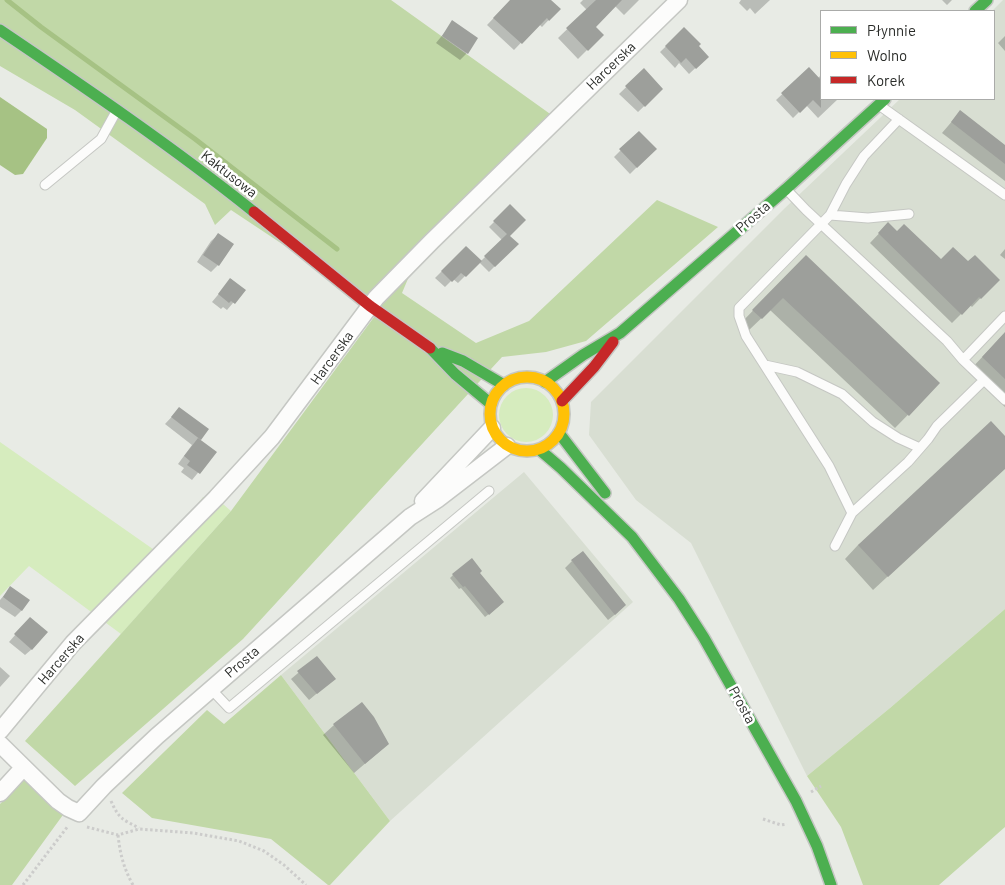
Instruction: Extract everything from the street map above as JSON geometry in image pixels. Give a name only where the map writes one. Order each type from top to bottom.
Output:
[{"type":"main road","points":[[977,10],[987,0]]},
{"type":"main road","name":"Kaktusowa","points":[[0,30],[117,110],[221,186],[370,306],[432,349],[455,374],[491,404]]},
{"type":"main road","name":"Prosta","points":[[545,382],[583,355],[620,333],[786,189],[882,102]]},
{"type":"main road","name":"Prosta","points":[[562,401],[594,367],[620,333]]},
{"type":"main road","name":"Kaktusowa","points":[[432,349],[464,361],[504,385]]},
{"type":"main road","points":[[528,377],[545,382],[555,390],[562,401],[564,421],[559,433],[551,443],[540,450],[523,452],[507,446],[498,438],[492,428],[491,404],[496,393],[504,385],[516,379],[528,377]]},
{"type":"main road","name":"Prosta","points":[[559,433],[611,510],[671,587],[708,645],[796,801],[820,853],[831,885]]},
{"type":"main road","name":"Prosta","points":[[540,450],[611,510]]},
{"type":"street","name":"Harcerska","points":[[0,731],[73,643],[216,498],[272,437],[292,413],[370,306],[439,234],[679,0]]},
{"type":"street","name":"Prosta","points":[[410,517],[431,491],[492,428]]},
{"type":"street","name":"Prosta","points":[[76,817],[104,786],[144,747],[410,517],[438,499],[507,446]]},
{"type":"street","points":[[0,744],[76,817]]},
{"type":"street","points":[[0,792],[23,768]]},
{"type":"lane","points":[[882,102],[899,119],[1005,195]]},
{"type":"lane","points":[[45,185],[101,139],[117,110]]},
{"type":"lane","points":[[852,513],[829,466],[746,336],[739,316],[739,308],[830,215],[846,184],[864,156],[899,119]]},
{"type":"lane","points":[[786,189],[947,341],[963,360],[1005,400]]},
{"type":"lane","points":[[830,215],[868,218],[909,214]]},
{"type":"lane","points":[[963,360],[1005,316]]},
{"type":"lane","points":[[765,365],[797,372],[842,394],[873,422],[898,438],[920,448]]},
{"type":"lane","points":[[835,546],[852,513],[908,462],[937,426],[984,380]]},
{"type":"lane","points":[[211,689],[229,708],[488,490]]},
{"type":"path","points":[[104,786],[115,813],[139,829]]},
{"type":"path","points":[[23,885],[76,817],[98,831],[118,835],[139,829],[193,833],[246,843],[264,850],[306,885]]},
{"type":"path","points":[[118,835],[124,870],[133,885]]},
{"type":"shaded area","points":[[0,0],[391,0],[553,116],[420,250],[402,293],[476,343],[529,321],[657,200],[718,227],[586,341],[546,352],[502,357],[243,639],[75,786],[25,741],[231,511],[380,309],[231,210],[215,225],[205,204],[75,110],[0,66]]},
{"type":"shaded area","points":[[1005,0],[1005,609],[890,708],[807,776],[691,543],[636,500],[589,435],[591,402],[785,208],[899,100],[995,100],[995,10],[993,10]]},
{"type":"shaded area","points":[[0,97],[47,129],[47,138],[23,174],[15,175],[0,165]]},
{"type":"shaded area","points":[[526,388],[536,390],[545,396],[551,405],[553,415],[551,425],[545,434],[536,440],[526,442],[516,440],[507,434],[501,425],[499,415],[501,405],[507,396],[516,390]]},
{"type":"shaded area","points":[[0,442],[160,554],[203,497],[216,498],[231,511],[121,634],[29,566],[0,596]]},
{"type":"shaded area","points":[[524,472],[633,602],[390,821],[281,675]]},
{"type":"shaded area","points":[[1005,609],[1005,827],[939,885],[863,885],[841,827],[807,776],[890,708]]},
{"type":"shaded area","points":[[281,675],[390,821],[330,885],[271,839],[152,818],[122,793],[207,710],[224,724]]},
{"type":"shaded area","points":[[24,780],[68,808],[12,885],[0,885],[0,804]]},
{"type":"building","points":[[510,0],[551,0],[561,9],[549,21],[547,18],[522,44],[493,18]]},
{"type":"building","points":[[596,0],[622,0],[596,27],[604,35],[588,51],[566,28]]},
{"type":"building","points":[[452,20],[478,38],[468,54],[442,36]]},
{"type":"building","points":[[684,27],[701,44],[699,46],[709,57],[696,69],[686,58],[681,63],[665,46]]},
{"type":"building","points":[[809,67],[820,79],[821,108],[813,100],[800,113],[781,93]]},
{"type":"building","points":[[644,68],[663,89],[645,107],[625,86]]},
{"type":"building","points":[[960,110],[1005,145],[1005,164],[951,122]]},
{"type":"building","points":[[639,131],[657,149],[637,168],[619,149]]},
{"type":"building","points":[[510,204],[526,220],[510,236],[519,244],[495,267],[484,256],[507,234],[493,221]]},
{"type":"building","points":[[888,222],[897,231],[904,224],[941,259],[953,247],[968,261],[975,255],[1000,280],[981,299],[979,297],[962,315],[878,233]]},
{"type":"building","points":[[218,233],[234,244],[219,266],[203,255]]},
{"type":"building","points":[[466,246],[482,261],[466,277],[461,273],[452,282],[441,271]]},
{"type":"building","points":[[806,255],[940,383],[909,416],[783,298],[762,319],[752,310]]},
{"type":"building","points":[[230,278],[246,290],[235,304],[231,301],[229,303],[218,294]]},
{"type":"building","points":[[1005,332],[1005,379],[982,357]]},
{"type":"building","points":[[179,407],[209,429],[201,440],[171,417]]},
{"type":"building","points":[[991,421],[1005,436],[1005,469],[888,577],[858,545]]},
{"type":"building","points":[[198,438],[217,452],[200,474],[187,465],[190,461],[184,456]]},
{"type":"building","points":[[583,551],[626,605],[615,615],[571,560]]},
{"type":"building","points":[[472,558],[482,571],[480,573],[504,602],[489,615],[465,586],[463,587],[452,574]]},
{"type":"building","points":[[10,586],[30,600],[22,611],[3,597]]},
{"type":"building","points":[[30,617],[48,632],[32,650],[14,634]]},
{"type":"building","points":[[317,656],[336,679],[317,694],[297,671]]},
{"type":"building","points":[[362,702],[374,717],[389,744],[365,764],[333,724]]},
{"type":"waterway","points":[[7,0],[195,139],[337,249]]},
{"type":"traffic: fast","points":[[976,10],[987,0]]},
{"type":"traffic: fast","points":[[0,30],[161,141],[254,212]]},
{"type":"traffic: fast","points":[[545,382],[583,355],[620,333],[786,189],[884,100]]},
{"type":"traffic: fast","points":[[430,348],[455,374],[491,404]]},
{"type":"traffic: fast","points":[[442,353],[463,361],[504,385]]},
{"type":"traffic: fast","points":[[559,433],[605,493]]},
{"type":"traffic: fast","points":[[540,450],[632,537],[679,599],[704,638],[796,801],[817,846],[831,885]]},
{"type":"traffic: slow","points":[[520,377],[534,377],[548,383],[558,393],[564,407],[564,414],[564,421],[558,435],[548,445],[534,451],[520,451],[506,445],[496,435],[490,421],[490,407],[496,393],[506,383],[520,377]]},
{"type":"traffic: jam","points":[[254,212],[370,306],[430,348]]},
{"type":"traffic: jam","points":[[562,401],[594,367],[613,342]]}]
